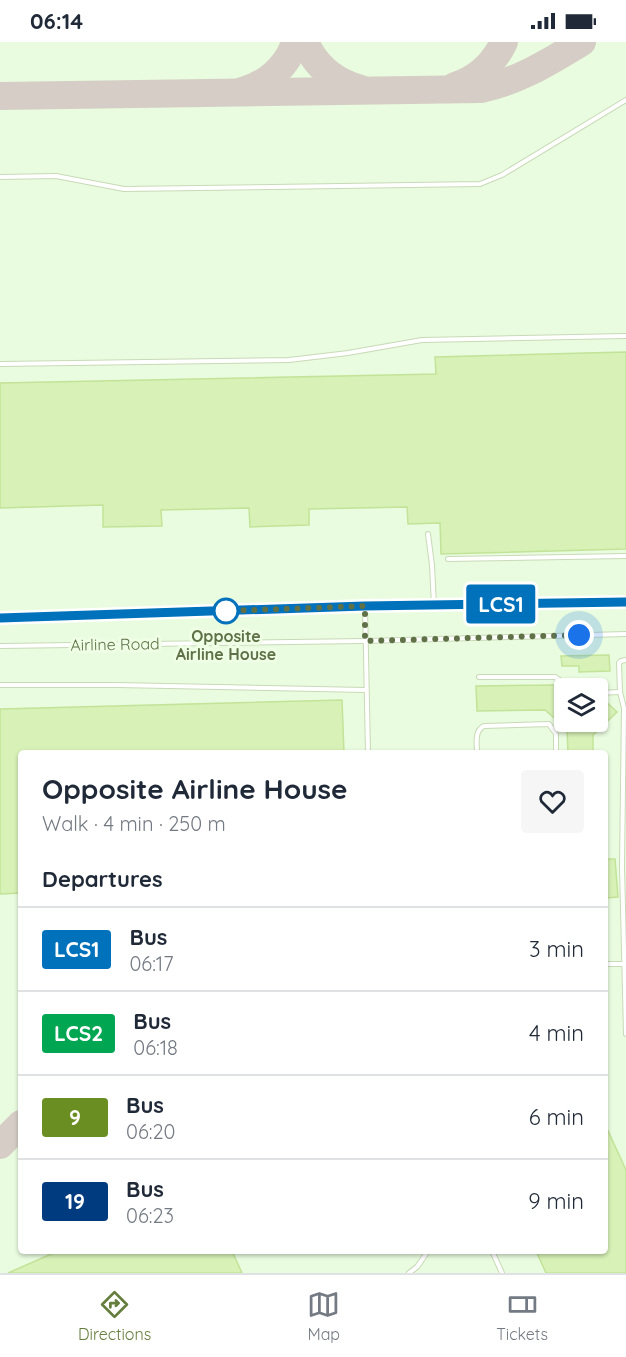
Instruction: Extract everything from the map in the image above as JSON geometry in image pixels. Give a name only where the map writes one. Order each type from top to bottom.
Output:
[{"type":"lane","points":[[0,177],[56,176],[124,189],[480,184],[502,175],[626,100]]},
{"type":"lane","points":[[0,364],[289,360],[348,353],[422,340],[626,336]]},
{"type":"lane","points":[[428,534],[434,606]]},
{"type":"lane","points":[[448,559],[626,556]]},
{"type":"lane","name":"Airline Road","points":[[0,618],[365,606],[626,602]]},
{"type":"lane","points":[[365,606],[368,750]]},
{"type":"lane","name":"Airline Road","points":[[0,646],[365,641],[626,633]]},
{"type":"lane","points":[[626,660],[620,663],[620,692],[624,708],[623,964],[626,1034]]},
{"type":"lane","points":[[479,677],[556,678]]},
{"type":"lane","points":[[0,685],[366,690]]},
{"type":"lane","points":[[608,693],[620,692]]},
{"type":"lane","points":[[477,750],[477,734],[479,728],[484,726],[549,724],[556,734],[556,750]]},
{"type":"lane","points":[[608,964],[623,964]]},
{"type":"lane","points":[[409,1273],[425,1259],[427,1254]]},
{"type":"lane","points":[[493,1254],[502,1273]]},
{"type":"building","points":[[626,352],[626,549],[441,554],[440,523],[408,524],[407,507],[309,509],[309,525],[250,527],[249,508],[161,510],[162,526],[103,527],[103,505],[0,508],[0,383],[436,374],[435,357]]},
{"type":"building","points":[[609,655],[610,671],[579,672],[579,666],[562,666],[561,656]]},
{"type":"building","points":[[554,685],[554,718],[545,710],[477,711],[476,686]]},
{"type":"building","points":[[342,700],[344,750],[18,750],[18,893],[0,894],[0,709]]},
{"type":"building","points":[[608,704],[617,712],[608,721]]},
{"type":"building","points":[[567,732],[596,732],[593,735],[593,750],[568,750]]},
{"type":"building","points":[[608,859],[615,859],[618,897],[608,898]]},
{"type":"building","points":[[608,1131],[626,1170],[626,1273],[546,1273],[537,1254],[608,1254]]},
{"type":"building","points":[[51,1254],[233,1254],[242,1273],[8,1273]]},
{"type":"taxiway","points":[[242,91],[259,84],[275,73],[287,59],[295,42]]},
{"type":"taxiway","points":[[305,42],[309,51],[327,72],[361,89]]},
{"type":"taxiway","points":[[455,86],[471,79],[484,69],[504,42]]},
{"type":"taxiway","points":[[0,96],[481,89],[521,76],[582,42]]},
{"type":"taxiway","points":[[0,1145],[18,1127]]},
{"type":"bus line","name":"LCS1","points":[[0,618],[365,606],[626,602]]},
{"type":"place","name":"Opposite Airline House","points":[[226,611]]},
{"type":"route","points":[[226,611],[224,611],[365,606],[365,641],[579,635]]}]
